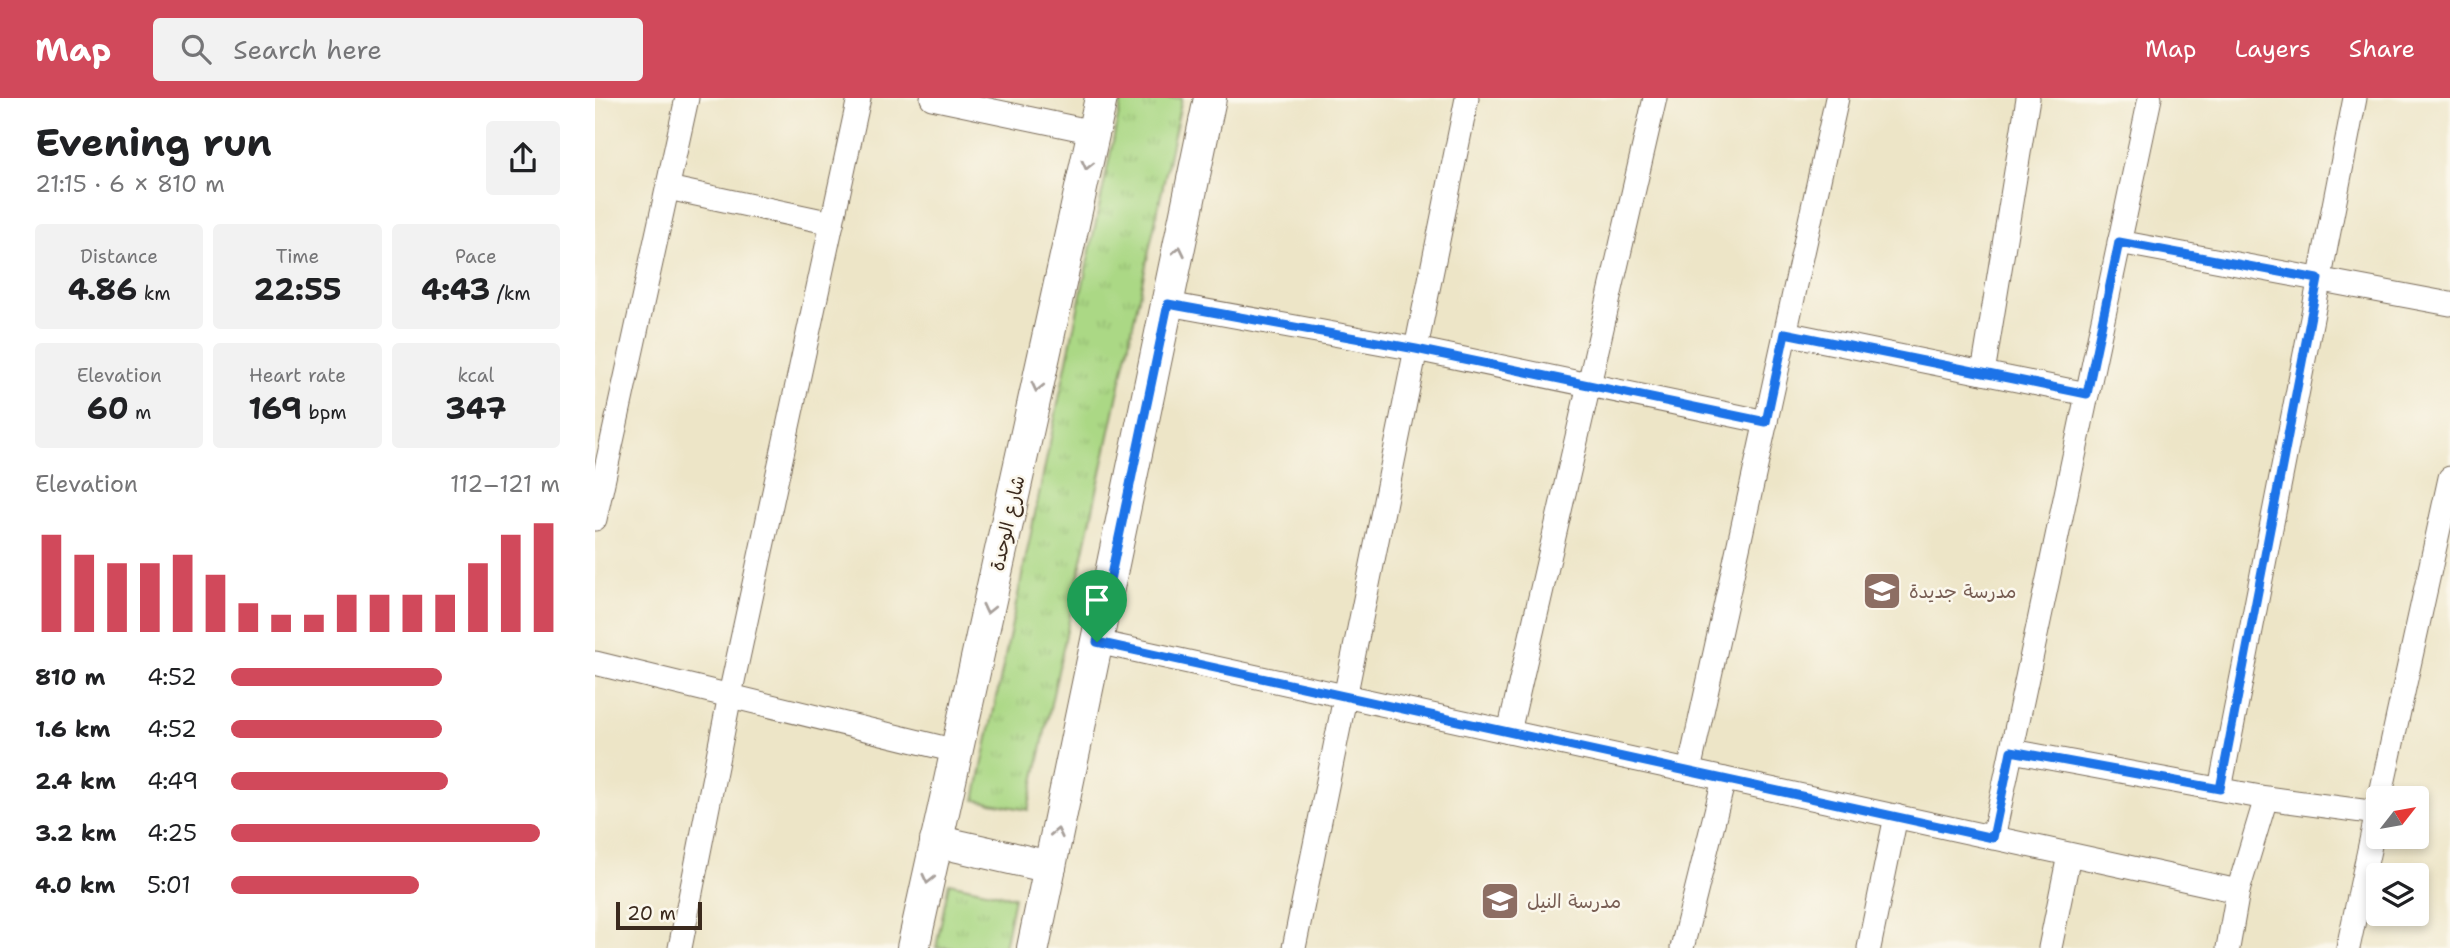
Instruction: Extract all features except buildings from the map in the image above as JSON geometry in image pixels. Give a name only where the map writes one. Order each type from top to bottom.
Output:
[{"type":"street","points":[[595,519],[603,442],[687,98]]},
{"type":"street","points":[[680,948],[730,695],[859,98]]},
{"type":"street","points":[[932,98],[1094,132]]},
{"type":"street","name":"شارع الوحدة","points":[[913,948],[1101,98]]},
{"type":"street","points":[[1033,948],[1210,98]]},
{"type":"street","points":[[1294,948],[1467,98]]},
{"type":"street","points":[[1509,732],[1655,98]]},
{"type":"street","points":[[1689,771],[1837,98]]},
{"type":"street","points":[[1983,373],[2028,98]]},
{"type":"street","points":[[1993,838],[2150,98]]},
{"type":"street","points":[[2220,789],[2355,98]]},
{"type":"street","points":[[667,188],[832,223]]},
{"type":"street","points":[[2119,242],[2450,304]]},
{"type":"street","points":[[1168,304],[1416,349],[1766,422]]},
{"type":"street","points":[[1785,333],[2087,394]]},
{"type":"street","points":[[2384,786],[2441,563],[2450,478]]},
{"type":"street","points":[[1097,642],[2238,891]]},
{"type":"street","points":[[595,663],[956,751]]},
{"type":"street","points":[[2011,751],[2266,798],[2366,806]]},
{"type":"street","points":[[1682,948],[1724,779]]},
{"type":"street","points":[[2228,948],[2238,891],[2266,798]]},
{"type":"street","points":[[1869,948],[1896,816]]},
{"type":"street","points":[[936,841],[1050,867]]},
{"type":"street","points":[[2348,948],[2370,849]]},
{"type":"street","points":[[2050,948],[2069,855]]},
{"type":"green space","points":[[1122,98],[1182,98],[1028,810],[975,800]]},
{"type":"green space","points":[[949,883],[1014,897],[1004,948],[936,948]]},
{"type":"place","name":"مدرسة جديدة","points":[[1882,591]]},
{"type":"place","name":"مدرسة النيل","points":[[1500,901]]},
{"type":"route","points":[[2119,242],[2318,279],[2220,789],[2011,751],[1993,838],[1097,642],[1168,304],[1416,349],[1766,422],[1785,333],[2087,394],[2119,242]]}]
